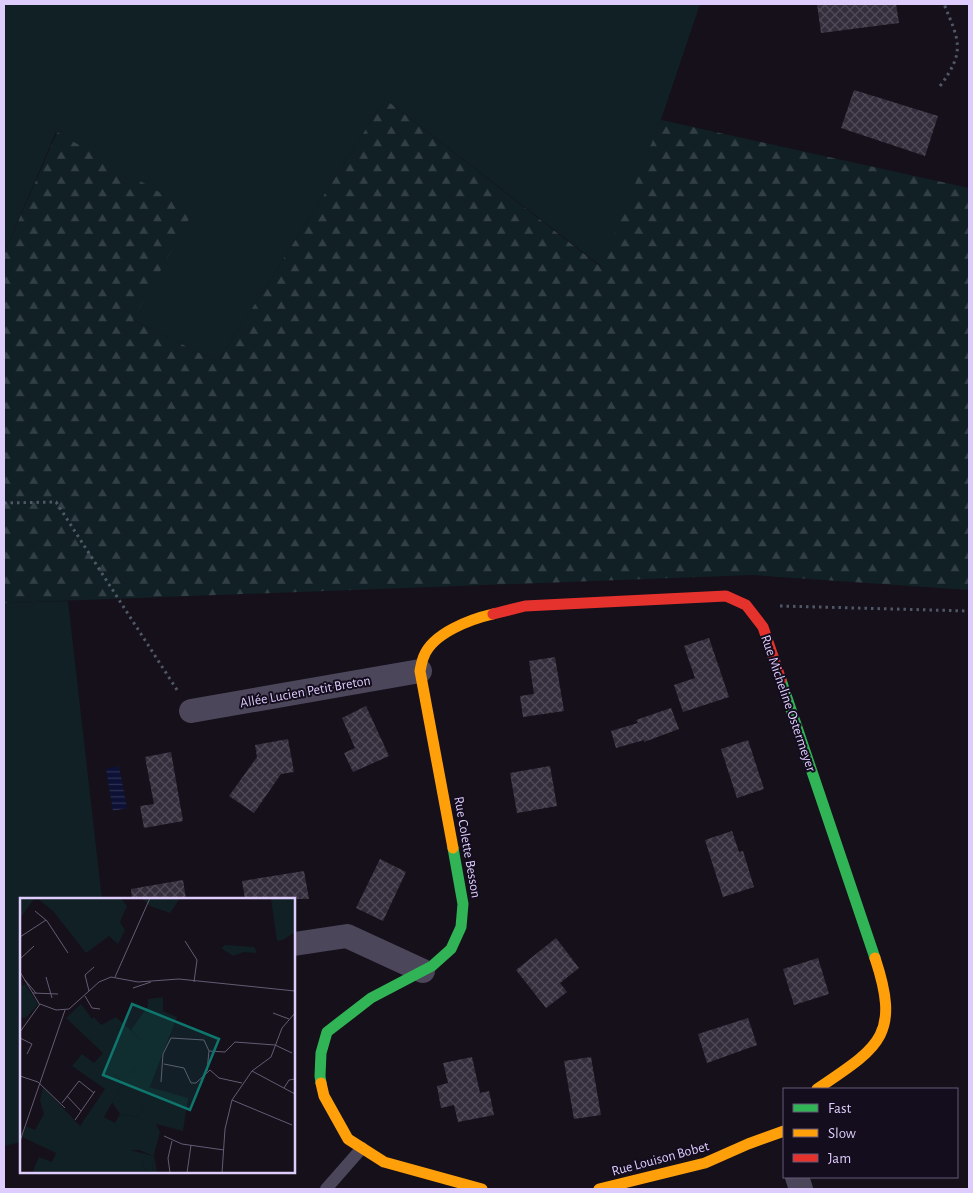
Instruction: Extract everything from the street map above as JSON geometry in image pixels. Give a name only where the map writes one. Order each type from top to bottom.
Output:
[{"type":"street","points":[[420,671],[424,655],[433,642],[450,630],[487,614],[525,606],[726,596],[746,605]]},
{"type":"street","name":"Rue Micheline Ostermeyer","points":[[746,605],[763,627],[884,985],[887,1011],[884,1028],[869,1051],[818,1088]]},
{"type":"street","name":"Allée Lucien Petit Breton","points":[[191,711],[420,671]]},
{"type":"street","name":"Rue Colette Besson","points":[[420,671],[463,904],[461,927],[451,950],[432,966],[371,998],[327,1032],[321,1053],[320,1076],[324,1096],[348,1139],[384,1162],[482,1189]]},
{"type":"street","points":[[295,944],[347,936],[423,971]]},
{"type":"street","name":"Rue Louison Bobet","points":[[599,1189],[705,1163],[748,1144],[783,1132]]},
{"type":"lane","points":[[326,1189],[362,1148]]},
{"type":"path","points":[[940,86],[952,69],[957,56],[956,35],[944,4]]},
{"type":"path","points":[[4,503],[56,502],[191,711]]},
{"type":"path","points":[[746,605],[969,610]]},
{"type":"green space","points":[[4,4],[700,4],[661,120],[602,267],[385,99],[218,362],[133,320],[56,132],[4,254]]},
{"type":"green space","points":[[385,99],[601,267],[661,120],[969,188],[969,590],[752,575],[4,603],[4,254],[57,132],[193,212],[133,320],[218,362]]},
{"type":"green space","points":[[68,601],[102,898],[20,898],[20,1142],[4,1146],[4,603]]},
{"type":"shaded area","points":[[119,766],[127,808],[113,811],[106,769]]},
{"type":"building","points":[[817,4],[896,4],[899,23],[821,33]]},
{"type":"building","points":[[854,90],[938,116],[925,156],[841,128]]},
{"type":"building","points":[[709,638],[729,697],[683,712],[674,685],[695,678],[684,646]]},
{"type":"building","points":[[555,657],[564,711],[523,717],[520,696],[534,694],[529,661]]},
{"type":"building","points":[[366,706],[389,756],[353,772],[344,753],[355,748],[342,718]]},
{"type":"building","points":[[671,708],[679,729],[644,742],[644,740],[616,748],[611,731],[638,723],[636,720]]},
{"type":"building","points":[[288,739],[294,772],[281,774],[254,813],[229,796],[257,757],[255,745]]},
{"type":"building","points":[[748,740],[764,789],[737,798],[721,749]]},
{"type":"building","points":[[171,752],[183,821],[144,828],[140,806],[154,804],[145,757]]},
{"type":"building","points":[[550,766],[557,806],[517,813],[510,773]]},
{"type":"building","points":[[732,831],[739,852],[743,851],[754,887],[723,897],[705,840]]},
{"type":"building","points":[[380,859],[406,872],[383,921],[356,908]]},
{"type":"building","points":[[304,871],[309,899],[245,898],[242,881]]},
{"type":"building","points":[[183,880],[186,898],[132,898],[131,889]]},
{"type":"building","points":[[556,938],[579,968],[560,983],[567,992],[546,1008],[516,970]]},
{"type":"building","points":[[818,958],[829,994],[794,1005],[783,969]]},
{"type":"building","points":[[748,1018],[757,1045],[707,1063],[698,1034]]},
{"type":"building","points":[[472,1057],[480,1093],[489,1091],[494,1115],[458,1122],[454,1105],[441,1108],[437,1086],[448,1083],[443,1063]]},
{"type":"building","points":[[591,1057],[601,1115],[574,1119],[564,1061]]},
{"type":"traffic: fast","points":[[781,680],[875,958]]},
{"type":"traffic: fast","points":[[321,1083],[321,1053],[327,1032],[371,998],[432,966],[451,949],[461,927],[463,904],[453,848]]},
{"type":"traffic: slow","points":[[453,848],[420,671],[424,656],[435,640],[464,623],[493,614]]},
{"type":"traffic: slow","points":[[818,1088],[856,1062],[879,1037],[884,1023],[886,1005],[883,984],[875,958]]},
{"type":"traffic: slow","points":[[321,1083],[324,1096],[348,1139],[384,1162],[482,1189]]},
{"type":"traffic: slow","points":[[599,1189],[705,1163],[783,1131]]},
{"type":"traffic: jam","points":[[493,614],[525,606],[726,596],[746,605],[763,627],[781,680]]}]
